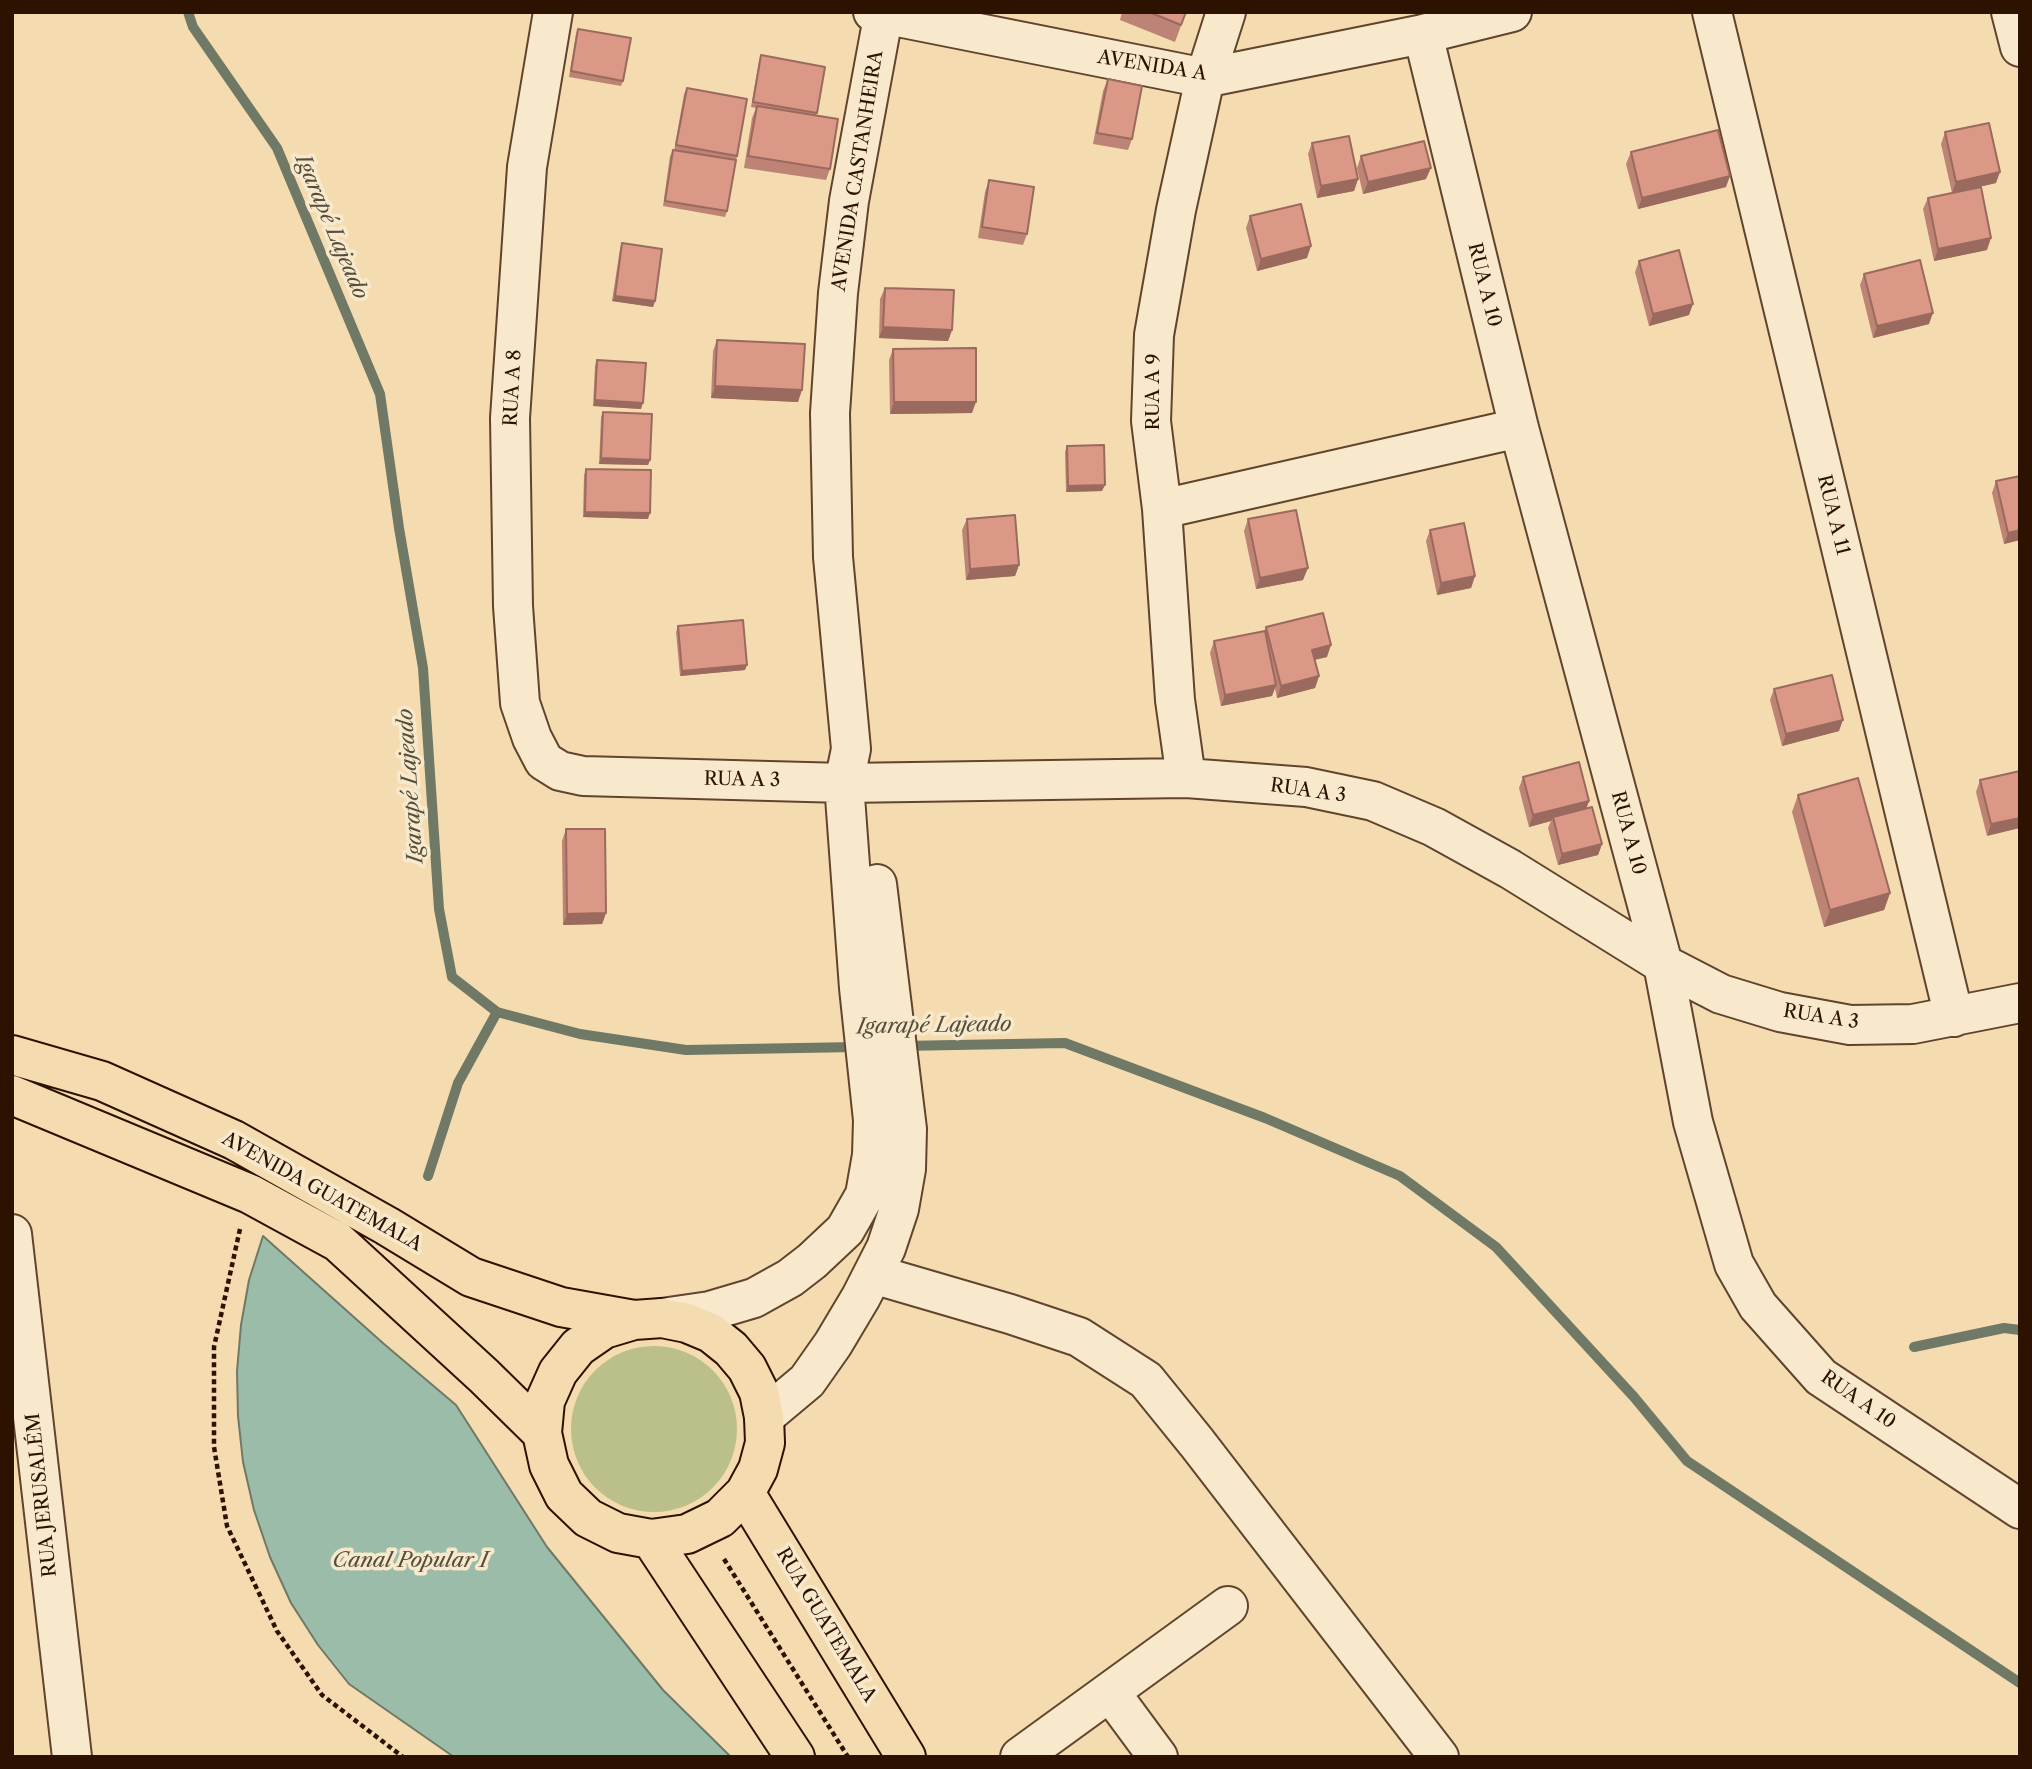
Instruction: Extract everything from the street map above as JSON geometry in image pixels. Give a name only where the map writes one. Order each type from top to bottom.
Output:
[{"type":"main road","name":"AVENIDA GUATEMALA","points":[[12,1055],[102,1081],[234,1140],[387,1226],[471,1278],[561,1307],[648,1319]]},
{"type":"main road","name":"AVENIDA GUATEMALA","points":[[12,1095],[250,1194],[338,1242],[542,1433]]},
{"type":"main road","points":[[648,1319],[687,1323],[710,1333],[732,1349],[747,1368],[759,1392],[764,1417],[765,1443],[758,1469],[745,1493],[720,1518],[687,1534],[651,1539],[618,1534],[588,1518],[564,1495],[549,1465],[542,1433],[545,1401],[558,1372],[578,1347],[604,1329],[648,1319]]},
{"type":"main road","name":"RUA GUATEMALA","points":[[745,1493],[906,1757]]},
{"type":"main road","points":[[651,1539],[795,1757]]},
{"type":"street","name":"RUA A 8","points":[[544,761],[532,738],[520,703],[513,606],[510,418],[527,167],[553,12]]},
{"type":"street","name":"RUA A 9","points":[[1186,778],[1175,700],[1162,509],[1151,421],[1154,335],[1176,210],[1205,78],[1226,12]]},
{"type":"street","name":"AVENIDA A","points":[[880,13],[1205,78],[1423,34],[1512,12]]},
{"type":"street","name":"RUA A 11","points":[[1712,12],[1954,1017]]},
{"type":"street","points":[[2011,12],[2020,47]]},
{"type":"street","name":"AVENIDA CASTANHEIRA","points":[[764,1417],[807,1381],[833,1344],[886,1248],[899,1209],[906,1169],[907,1129],[882,1055],[873,987],[833,557],[830,413],[838,293],[849,201],[880,13]]},
{"type":"street","name":"RUA A 10","points":[[1423,34],[1519,428],[1663,964],[1693,1122],[1734,1264],[1758,1306],[1822,1377],[2020,1509]]},
{"type":"street","points":[[1162,509],[1519,428]]},
{"type":"street","name":"RUA A 3","points":[[544,761],[560,771],[583,776],[853,772],[1186,778],[1306,787],[1373,801],[1434,827],[1499,863],[1663,964],[1721,994],[1780,1012],[1850,1025],[1913,1024],[2020,1003]]},
{"type":"street","name":"AVENIDA CASTANHEIRA","points":[[648,1319],[710,1311],[754,1298],[790,1278],[845,1230],[864,1195],[872,1156],[873,1120],[882,1055]]},
{"type":"street","name":"RUA JERUSALÉM","points":[[12,1234],[72,1757]]},
{"type":"street","points":[[873,1274],[1079,1337],[1146,1380],[1439,1757]]},
{"type":"street","points":[[1020,1757],[1228,1606]]},
{"type":"street","points":[[1110,1692],[1158,1757]]},
{"type":"path","points":[[250,1194],[233,1251],[214,1347],[214,1447],[227,1525],[277,1631],[322,1695],[403,1757]]},
{"type":"path","points":[[717,1547],[848,1757]]},
{"type":"green space","points":[[654,1346],[686,1352],[713,1370],[731,1397],[737,1429],[731,1461],[713,1488],[686,1506],[654,1512],[622,1506],[595,1488],[577,1461],[571,1429],[577,1397],[595,1370],[622,1352]]},
{"type":"water","name":"Canal Popular I","points":[[263,1236],[456,1405],[547,1547],[663,1690],[731,1757],[454,1757],[349,1684],[318,1645],[291,1603],[270,1557],[254,1510],[243,1462],[237,1371],[241,1325],[249,1280]]},
{"type":"building","points":[[1149,12],[1186,12],[1181,25]]},
{"type":"building","points":[[578,29],[631,38],[623,81],[571,71]]},
{"type":"building","points":[[761,55],[825,67],[817,113],[753,102]]},
{"type":"building","points":[[1108,79],[1142,86],[1132,139],[1097,133]]},
{"type":"building","points":[[687,88],[747,99],[737,156],[676,145]]},
{"type":"building","points":[[757,106],[838,119],[830,169],[748,156]]},
{"type":"building","points":[[1989,123],[2000,172],[1956,182],[1945,132]]},
{"type":"building","points":[[1718,130],[1730,176],[1642,198],[1631,152]]},
{"type":"building","points":[[1349,136],[1358,179],[1321,186],[1312,143]]},
{"type":"building","points":[[1424,141],[1431,168],[1368,182],[1361,156]]},
{"type":"building","points":[[673,150],[736,160],[727,211],[665,201]]},
{"type":"building","points":[[989,180],[1034,187],[1027,234],[982,227]]},
{"type":"building","points":[[1981,187],[1991,238],[1938,249],[1928,198]]},
{"type":"building","points":[[1301,204],[1311,246],[1261,259],[1250,216]]},
{"type":"building","points":[[622,243],[662,249],[655,301],[615,296]]},
{"type":"building","points":[[1679,250],[1693,304],[1653,314],[1639,261]]},
{"type":"building","points":[[1920,260],[1933,313],[1877,326],[1864,274]]},
{"type":"building","points":[[885,288],[954,290],[952,330],[883,327]]},
{"type":"building","points":[[717,340],[805,344],[802,390],[715,386]]},
{"type":"building","points":[[976,348],[976,402],[894,402],[893,349]]},
{"type":"building","points":[[597,360],[646,363],[643,403],[595,400]]},
{"type":"building","points":[[603,412],[652,414],[650,460],[601,458]]},
{"type":"building","points":[[1104,445],[1105,485],[1068,486],[1067,446]]},
{"type":"building","points":[[586,469],[651,470],[650,513],[585,512]]},
{"type":"building","points":[[2020,476],[2020,530],[2008,533],[1996,481]]},
{"type":"building","points":[[1296,510],[1308,568],[1260,578],[1248,519]]},
{"type":"building","points":[[1015,515],[1019,565],[970,569],[967,519]]},
{"type":"building","points":[[1464,523],[1475,576],[1441,583],[1430,530]]},
{"type":"building","points":[[1323,613],[1331,645],[1312,650],[1319,676],[1281,686],[1266,627]]},
{"type":"building","points":[[743,620],[747,665],[682,671],[678,626]]},
{"type":"building","points":[[1265,631],[1276,685],[1225,695],[1214,641]]},
{"type":"building","points":[[1832,675],[1843,720],[1786,734],[1774,689]]},
{"type":"building","points":[[1579,762],[1589,801],[1533,815],[1523,777]]},
{"type":"building","points":[[2020,771],[2020,818],[1991,824],[1980,780]]},
{"type":"building","points":[[1858,778],[1890,893],[1830,910],[1798,795]]},
{"type":"building","points":[[1592,807],[1602,844],[1562,854],[1553,817]]},
{"type":"building","points":[[566,829],[605,829],[606,913],[567,914]]},
{"type":"waterway","name":"Igarapé Lajeado","points":[[188,12],[193,27],[277,148],[380,394],[423,668],[439,909],[452,977],[497,1012],[580,1034],[686,1050],[857,1047]]},
{"type":"waterway","points":[[428,1176],[458,1083],[497,1012]]},
{"type":"waterway","points":[[901,1046],[1065,1043],[1265,1118],[1400,1176],[1496,1247],[1634,1397],[1687,1461],[2020,1683]]},
{"type":"waterway","points":[[1914,1347],[2004,1328],[2020,1330]]}]
